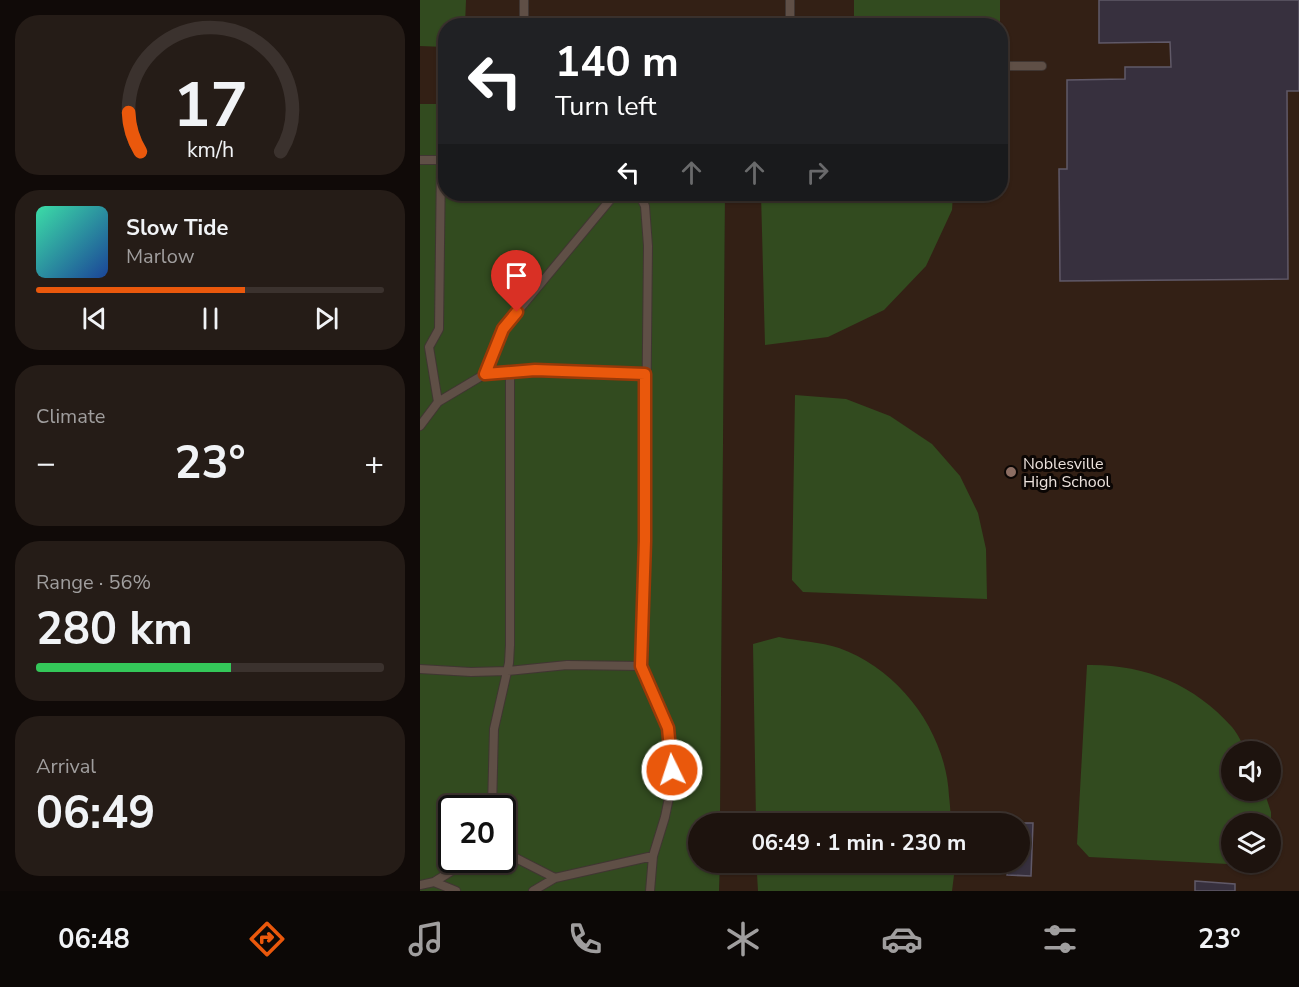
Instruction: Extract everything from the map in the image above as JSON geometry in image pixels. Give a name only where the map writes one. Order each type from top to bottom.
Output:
[{"type":"lane","points":[[524,0],[524,18]]},
{"type":"lane","points":[[789,0],[789,18]]},
{"type":"lane","points":[[1008,66],[1042,66]]},
{"type":"lane","points":[[420,160],[438,161]]},
{"type":"lane","points":[[438,402],[424,347],[439,329],[442,201]]},
{"type":"lane","points":[[485,374],[503,329],[609,201]]},
{"type":"lane","points":[[642,201],[645,206],[648,246],[645,541],[641,666],[668,728],[672,758],[670,794],[653,856],[650,891]]},
{"type":"lane","points":[[420,426],[438,402],[485,374],[535,370],[645,374]]},
{"type":"lane","points":[[492,795],[494,729],[507,671],[510,645],[510,372]]},
{"type":"lane","points":[[420,669],[471,672],[567,665],[641,666]]},
{"type":"lane","points":[[533,891],[555,878],[653,856]]},
{"type":"lane","points":[[516,858],[555,878]]},
{"type":"lane","points":[[420,885],[434,882],[448,873]]},
{"type":"lane","points":[[434,882],[456,891]]},
{"type":"shaded area","name":"Noblesville High School","points":[[420,0],[1299,0],[1299,891],[719,891],[720,873],[1030,873],[1030,813],[720,813],[725,201],[1008,201],[1008,18],[438,18],[438,104],[420,104]]},
{"type":"green space","points":[[420,0],[466,0],[465,18],[438,18],[438,47],[420,46]]},
{"type":"green space","points":[[854,0],[1000,0],[1000,18],[854,18]]},
{"type":"green space","points":[[420,104],[438,104],[438,201],[725,201],[720,813],[688,813],[688,873],[720,873],[719,891],[420,891]]},
{"type":"green space","points":[[761,201],[953,201],[952,210],[926,266],[884,310],[828,337],[765,345]]},
{"type":"green space","points":[[795,395],[846,399],[890,416],[932,444],[960,476],[978,513],[986,549],[987,599],[803,592],[792,580]]},
{"type":"green space","points":[[779,637],[825,644],[861,658],[882,671],[916,706],[929,727],[946,772],[950,813],[756,813],[753,644]]},
{"type":"green space","points":[[1087,665],[1128,668],[1148,673],[1167,679],[1201,699],[1232,727],[1241,741],[1221,741],[1221,801],[1267,801],[1271,812],[1221,813],[1221,864],[1089,857],[1077,844]]},
{"type":"green space","points":[[954,873],[954,875],[952,891],[758,891],[757,874]]},
{"type":"building","points":[[1099,0],[1299,0],[1299,91],[1287,91],[1288,279],[1060,281],[1059,169],[1067,169],[1067,80],[1125,79],[1125,67],[1171,67],[1170,42],[1099,43]]},
{"type":"building","points":[[1030,823],[1033,823],[1031,876],[1007,875],[1007,873],[1030,873]]},
{"type":"building","points":[[1195,881],[1235,884],[1235,891],[1195,891]]},
{"type":"place","name":"Noblesville High School","points":[[1011,472]]},
{"type":"route","points":[[517,312],[503,329],[485,374],[535,370],[645,374],[645,541],[641,666],[668,728],[672,770]]}]
